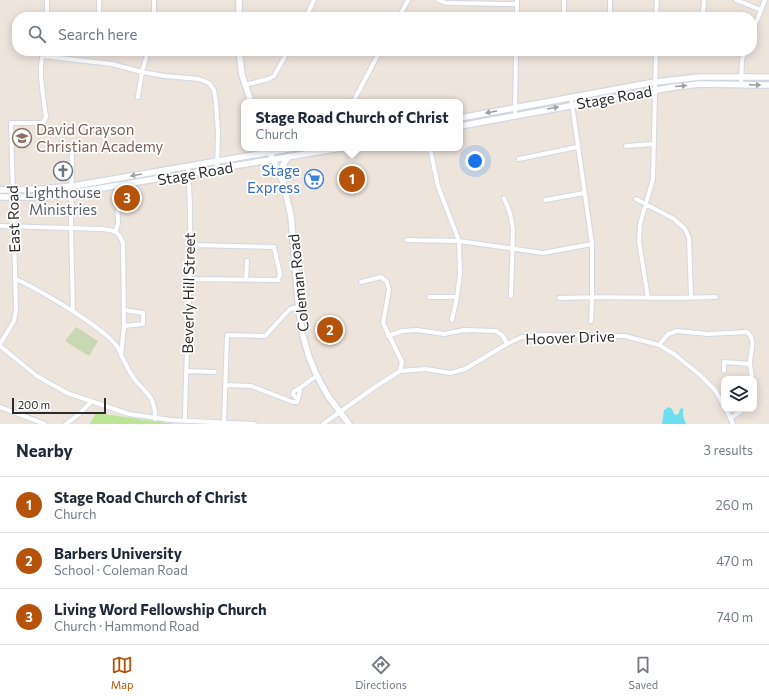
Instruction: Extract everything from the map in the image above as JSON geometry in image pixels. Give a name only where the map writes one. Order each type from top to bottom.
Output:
[{"type":"main road","points":[[239,0],[239,12]]},
{"type":"main road","points":[[240,56],[242,75],[251,99]]},
{"type":"main road","name":"Stage Road","points":[[463,117],[655,82],[700,77],[769,77]]},
{"type":"main road","name":"Stage Road","points":[[463,125],[654,90],[700,84],[769,85]]},
{"type":"main road","name":"Stage Road","points":[[0,190],[43,189],[72,186],[218,162],[265,151]]},
{"type":"main road","name":"Coleman Road","points":[[269,151],[272,160],[281,177],[291,216],[298,307],[302,332],[309,357],[328,396],[349,424]]},
{"type":"main road","name":"Stage Road","points":[[0,197],[44,196],[72,193],[188,175],[322,151]]},
{"type":"main road","points":[[281,177],[283,164],[288,157]]},
{"type":"street","points":[[47,0],[47,12]]},
{"type":"street","points":[[99,0],[99,12]]},
{"type":"street","points":[[154,0],[154,12]]},
{"type":"street","points":[[308,12],[313,0]]},
{"type":"street","points":[[401,12],[408,0]]},
{"type":"street","points":[[438,0],[446,3],[517,2]]},
{"type":"street","points":[[564,0],[564,12]]},
{"type":"street","points":[[610,0],[610,12]]},
{"type":"street","points":[[656,12],[657,0]]},
{"type":"street","points":[[703,12],[704,0]]},
{"type":"street","points":[[736,0],[762,10]]},
{"type":"street","points":[[757,22],[765,0]]},
{"type":"street","points":[[42,56],[112,64],[142,72],[178,78],[199,79],[209,83],[214,90],[216,103],[217,170]]},
{"type":"street","name":"East Road","points":[[0,345],[14,321],[16,309],[11,123],[44,123],[46,118],[41,74],[42,56]]},
{"type":"street","points":[[138,97],[142,72],[147,56]]},
{"type":"street","points":[[246,86],[274,76],[285,56]]},
{"type":"street","points":[[356,99],[377,56]]},
{"type":"street","points":[[515,115],[516,56]]},
{"type":"street","points":[[648,298],[639,241],[640,224],[653,179],[656,56]]},
{"type":"street","points":[[742,85],[743,56]]},
{"type":"street","points":[[571,98],[592,244],[591,321]]},
{"type":"street","points":[[72,144],[71,228],[73,311]]},
{"type":"street","points":[[626,146],[653,144]]},
{"type":"street","points":[[519,159],[577,148]]},
{"type":"street","points":[[431,151],[438,186],[458,241],[460,274],[452,320]]},
{"type":"street","name":"Beverly Hill Street","points":[[185,420],[190,245],[188,166]]},
{"type":"street","points":[[115,232],[118,224],[117,186]]},
{"type":"street","points":[[545,200],[584,193]]},
{"type":"street","points":[[504,198],[510,213],[513,229],[511,296]]},
{"type":"street","points":[[636,199],[674,219],[685,229],[689,238],[691,298]]},
{"type":"street","points":[[0,226],[102,229],[112,230],[121,237],[123,244],[124,310],[121,355]]},
{"type":"street","points":[[407,240],[458,241],[543,253],[592,244]]},
{"type":"street","points":[[189,279],[278,280],[280,274],[274,247],[190,245]]},
{"type":"street","points":[[246,261],[246,280]]},
{"type":"street","points":[[361,282],[381,277],[387,282],[389,290],[383,323],[402,362],[400,371]]},
{"type":"street","points":[[16,279],[73,311],[110,339],[120,351],[134,378],[153,401],[155,419]]},
{"type":"street","points":[[429,297],[457,297]]},
{"type":"street","points":[[559,298],[716,297]]},
{"type":"street","points":[[224,422],[227,335],[265,336],[290,309],[298,307]]},
{"type":"street","points":[[124,310],[142,313],[143,324],[124,326]]},
{"type":"street","points":[[388,336],[409,330],[444,334],[464,330],[496,331],[503,336],[507,344]]},
{"type":"street","points":[[659,345],[668,334],[677,331],[708,334],[747,332],[752,336],[753,344],[750,364],[752,376]]},
{"type":"street","name":"Hoover Drive","points":[[323,424],[400,371],[426,369],[450,373],[465,369],[507,344],[522,337],[547,335],[625,336],[659,345],[674,354],[700,375],[715,390],[721,401]]},
{"type":"street","points":[[0,345],[37,376],[66,393],[129,414],[155,419],[254,424]]},
{"type":"street","points":[[724,371],[724,362],[750,364]]},
{"type":"street","points":[[186,371],[215,372]]},
{"type":"street","points":[[293,402],[295,397],[293,394],[294,391],[298,390],[317,376]]},
{"type":"street","points":[[225,385],[251,386],[293,402],[297,402],[300,391],[298,390]]},
{"type":"street","points":[[66,424],[91,402]]},
{"type":"street","points":[[0,407],[45,424]]},
{"type":"street","points":[[728,412],[733,424]]},
{"type":"street","points":[[731,418],[740,412]]},
{"type":"green space","points":[[76,327],[98,341],[89,356],[65,341]]},
{"type":"green space","points":[[96,413],[175,424],[90,424]]},
{"type":"water","points":[[669,407],[676,415],[679,413],[680,409],[683,408],[683,416],[686,424],[662,424],[664,410]]},
{"type":"place","name":"David Grayson Christian Academy","points":[[22,138]]},
{"type":"place","name":"Lighthouse Ministries","points":[[63,171]]},
{"type":"place","name":"Stage Express","points":[[314,179]]},
{"type":"place","name":"Stage Road Church of Christ","points":[[352,179]]},
{"type":"place","name":"Living Word Fellowship Church","points":[[127,198]]},
{"type":"place","name":"Barbers University","points":[[330,330]]}]
